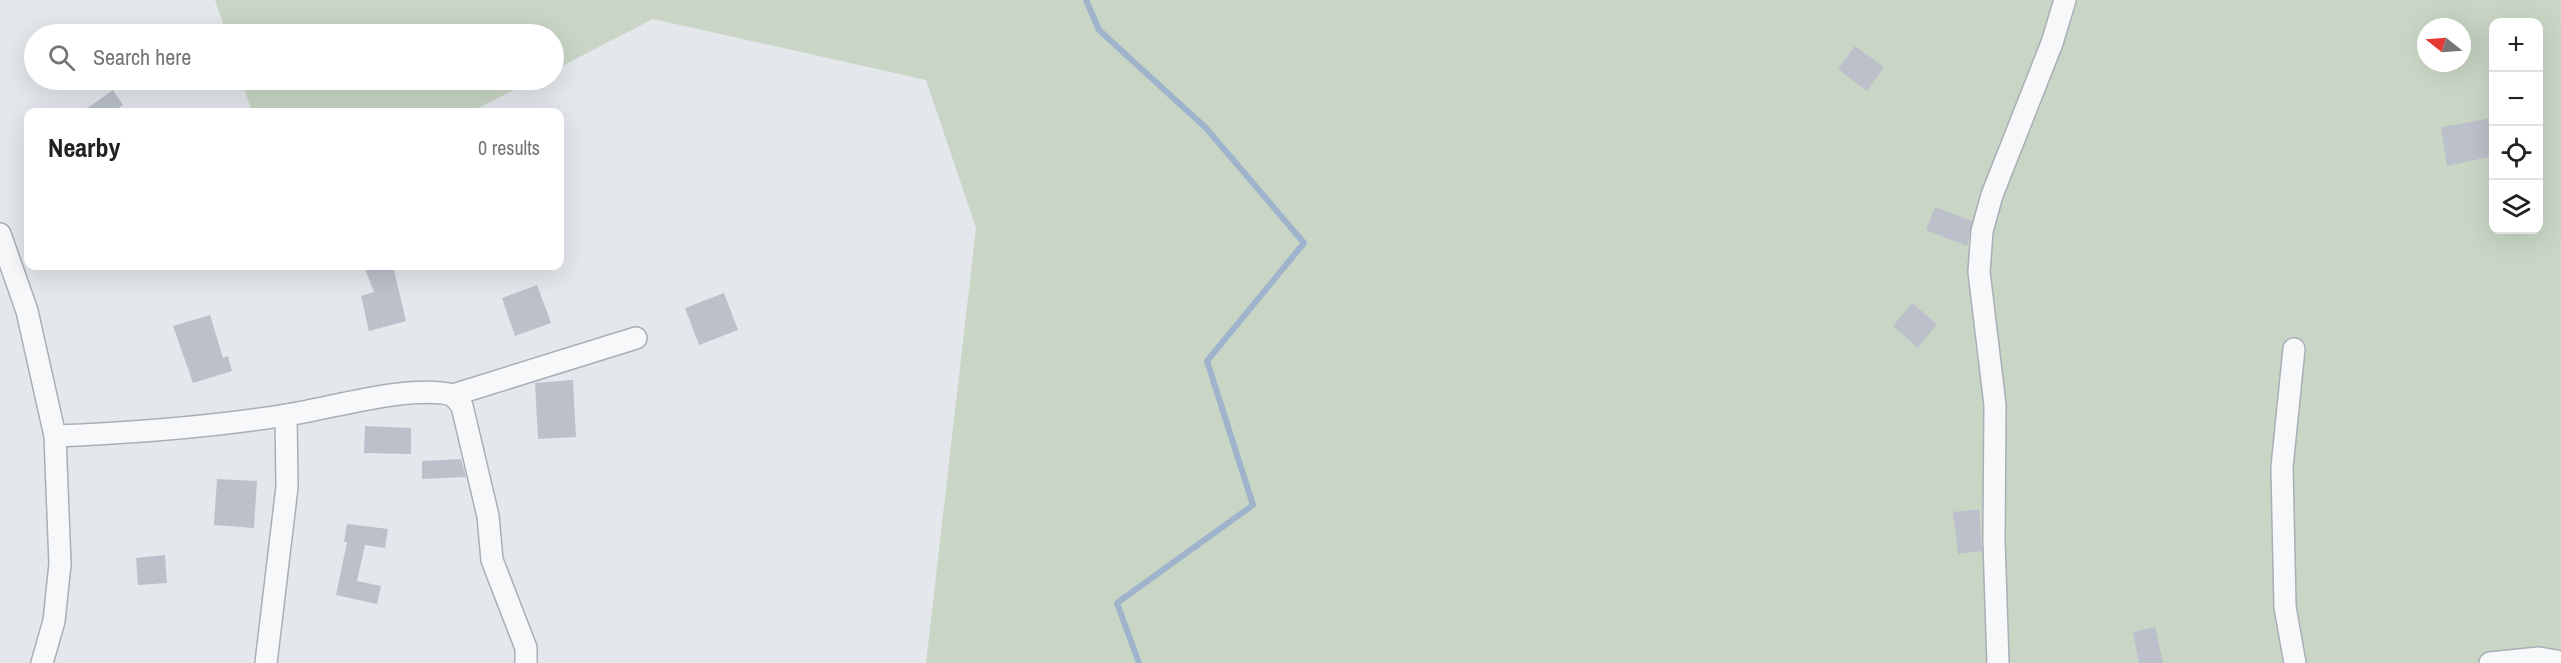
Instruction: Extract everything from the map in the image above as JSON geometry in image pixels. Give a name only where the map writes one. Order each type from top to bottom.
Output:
[{"type":"street","points":[[1998,663],[1994,541],[1995,405],[1979,272],[1982,231],[1992,195],[2052,42],[2065,0]]},
{"type":"street","points":[[0,234],[27,311],[55,436],[60,564],[54,621],[42,663]]},
{"type":"street","points":[[453,396],[636,338]]},
{"type":"street","points":[[2294,349],[2282,467],[2285,607],[2295,663]]},
{"type":"street","points":[[55,436],[123,434],[286,415],[364,400],[437,391],[453,396],[462,406],[486,505],[492,560],[526,648],[526,663]]},
{"type":"street","points":[[266,663],[287,487],[286,415]]},
{"type":"street","points":[[2490,663],[2539,658],[2561,662]]},
{"type":"green space","points":[[215,0],[2561,0],[2561,663],[926,663],[976,228],[926,80],[653,19],[564,65],[564,24],[223,24]]},
{"type":"green space","points":[[244,90],[514,90],[478,108],[251,108]]},
{"type":"building","points":[[1855,46],[1884,67],[1867,91],[1838,69]]},
{"type":"building","points":[[113,90],[123,105],[118,108],[88,108]]},
{"type":"building","points":[[2489,119],[2489,157],[2447,166],[2441,127]]},
{"type":"building","points":[[1935,207],[1972,221],[1967,246],[1926,230]]},
{"type":"building","points":[[365,270],[394,270],[406,321],[369,331],[361,296],[374,292]]},
{"type":"building","points":[[537,285],[551,323],[515,336],[502,298]]},
{"type":"building","points":[[724,293],[738,330],[699,345],[685,308]]},
{"type":"building","points":[[1912,303],[1937,324],[1918,348],[1893,326]]},
{"type":"building","points":[[210,315],[223,358],[228,356],[232,371],[193,383],[173,326]]},
{"type":"building","points":[[573,380],[576,437],[538,439],[535,383]]},
{"type":"building","points":[[365,426],[411,428],[411,454],[364,453]]},
{"type":"building","points":[[461,459],[466,477],[422,479],[422,461]]},
{"type":"building","points":[[217,479],[257,481],[254,528],[214,525]]},
{"type":"building","points":[[1979,509],[1982,551],[1958,554],[1953,512]]},
{"type":"building","points":[[347,524],[388,529],[385,548],[365,545],[357,581],[381,586],[377,604],[336,595],[347,542],[344,542]]},
{"type":"building","points":[[165,555],[167,583],[138,585],[136,558]]},
{"type":"building","points":[[2155,627],[2163,663],[2139,663],[2133,632]]},
{"type":"waterway","points":[[1086,0],[1099,30],[1206,128],[1304,243],[1207,361],[1253,505],[1117,603],[1139,663]]}]
